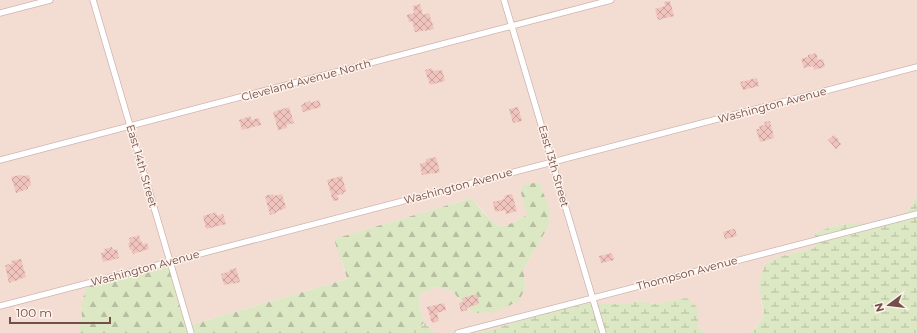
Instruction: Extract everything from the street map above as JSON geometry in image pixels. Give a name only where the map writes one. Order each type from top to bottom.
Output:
[{"type":"street","points":[[0,13],[50,0]]},
{"type":"street","name":"East 14th Street","points":[[93,0],[191,333]]},
{"type":"street","name":"East 13th Street","points":[[504,0],[603,333]]},
{"type":"street","name":"Cleveland Avenue North","points":[[0,160],[611,0]]},
{"type":"street","name":"Washington Avenue","points":[[0,306],[917,67]]},
{"type":"street","name":"Thompson Avenue","points":[[458,333],[917,214]]},
{"type":"shaded area","points":[[0,0],[917,0],[917,195],[903,216],[884,222],[851,223],[834,226],[817,232],[815,235],[817,247],[782,256],[765,264],[761,300],[764,316],[755,329],[749,333],[706,333],[698,327],[698,308],[654,304],[641,301],[624,304],[585,304],[528,316],[498,328],[475,333],[435,333],[423,321],[419,305],[421,293],[436,287],[453,291],[462,303],[525,288],[524,269],[549,225],[521,193],[528,215],[501,227],[493,222],[472,198],[335,239],[347,279],[187,326],[81,305],[82,317],[80,323],[80,333],[0,333]]},
{"type":"green space","points":[[539,182],[549,208],[549,225],[524,269],[525,288],[519,301],[495,312],[474,313],[462,303],[453,291],[436,287],[421,293],[419,305],[424,323],[415,330],[405,333],[80,333],[80,323],[82,317],[81,305],[87,285],[173,262],[187,326],[347,279],[334,239],[472,198],[485,214],[501,227],[512,223],[527,215],[521,193],[523,185]]},
{"type":"green space","points":[[917,195],[917,333],[749,333],[755,329],[764,316],[759,283],[765,264],[782,256],[816,247],[815,235],[817,232],[834,226],[851,223],[884,222],[903,216]]},
{"type":"green space","points":[[687,298],[698,308],[698,327],[706,333],[475,333],[498,328],[528,316],[585,304],[624,304],[641,301],[654,304]]},
{"type":"green space","points":[[423,321],[435,333],[405,333],[415,330],[424,324]]},
{"type":"building","points":[[670,1],[674,16],[658,20],[655,9],[665,6],[664,2]]},
{"type":"building","points":[[420,4],[423,15],[429,13],[434,29],[415,32],[412,21],[409,22],[407,15],[414,13],[413,6]]},
{"type":"building","points":[[816,53],[818,60],[823,59],[825,67],[814,70],[813,66],[804,68],[801,59]]},
{"type":"building","points":[[432,68],[433,71],[442,70],[445,81],[430,85],[425,70]]},
{"type":"building","points":[[757,78],[759,86],[743,90],[740,82]]},
{"type":"building","points":[[319,100],[321,107],[303,112],[301,105],[310,101],[310,103]]},
{"type":"building","points":[[289,107],[294,123],[286,125],[287,128],[278,130],[273,112]]},
{"type":"building","points":[[518,107],[522,121],[513,123],[509,109]]},
{"type":"building","points":[[250,116],[252,120],[259,118],[261,125],[242,130],[239,120]]},
{"type":"building","points":[[770,121],[774,138],[760,142],[756,129],[760,129],[759,126],[765,125],[764,122]]},
{"type":"building","points":[[834,135],[841,144],[836,149],[828,140]]},
{"type":"building","points":[[436,157],[440,172],[422,175],[420,164],[426,162],[426,159]]},
{"type":"building","points":[[29,175],[31,185],[28,189],[16,193],[11,177]]},
{"type":"building","points":[[342,176],[346,191],[343,194],[337,195],[339,200],[333,201],[327,180]]},
{"type":"building","points":[[273,194],[274,196],[282,194],[286,208],[270,215],[265,196]]},
{"type":"building","points":[[512,194],[517,211],[506,214],[505,210],[495,212],[493,202],[505,199],[504,196]]},
{"type":"building","points":[[216,212],[217,216],[223,214],[226,224],[206,229],[203,216]]},
{"type":"building","points":[[735,229],[737,236],[725,239],[723,232]]},
{"type":"building","points":[[139,235],[142,244],[147,243],[149,249],[133,254],[128,243],[130,243],[129,238]]},
{"type":"building","points":[[112,247],[113,250],[117,249],[119,258],[103,262],[101,253],[105,252],[104,249]]},
{"type":"building","points":[[612,253],[614,260],[601,263],[599,256]]},
{"type":"building","points":[[21,259],[26,277],[9,283],[5,265],[12,264],[11,261]]},
{"type":"building","points":[[236,268],[240,282],[224,285],[221,274]]},
{"type":"building","points":[[477,294],[479,304],[469,307],[467,310],[461,312],[459,303],[463,302],[462,298]]},
{"type":"building","points":[[444,303],[446,310],[437,313],[439,321],[432,323],[427,307]]}]
